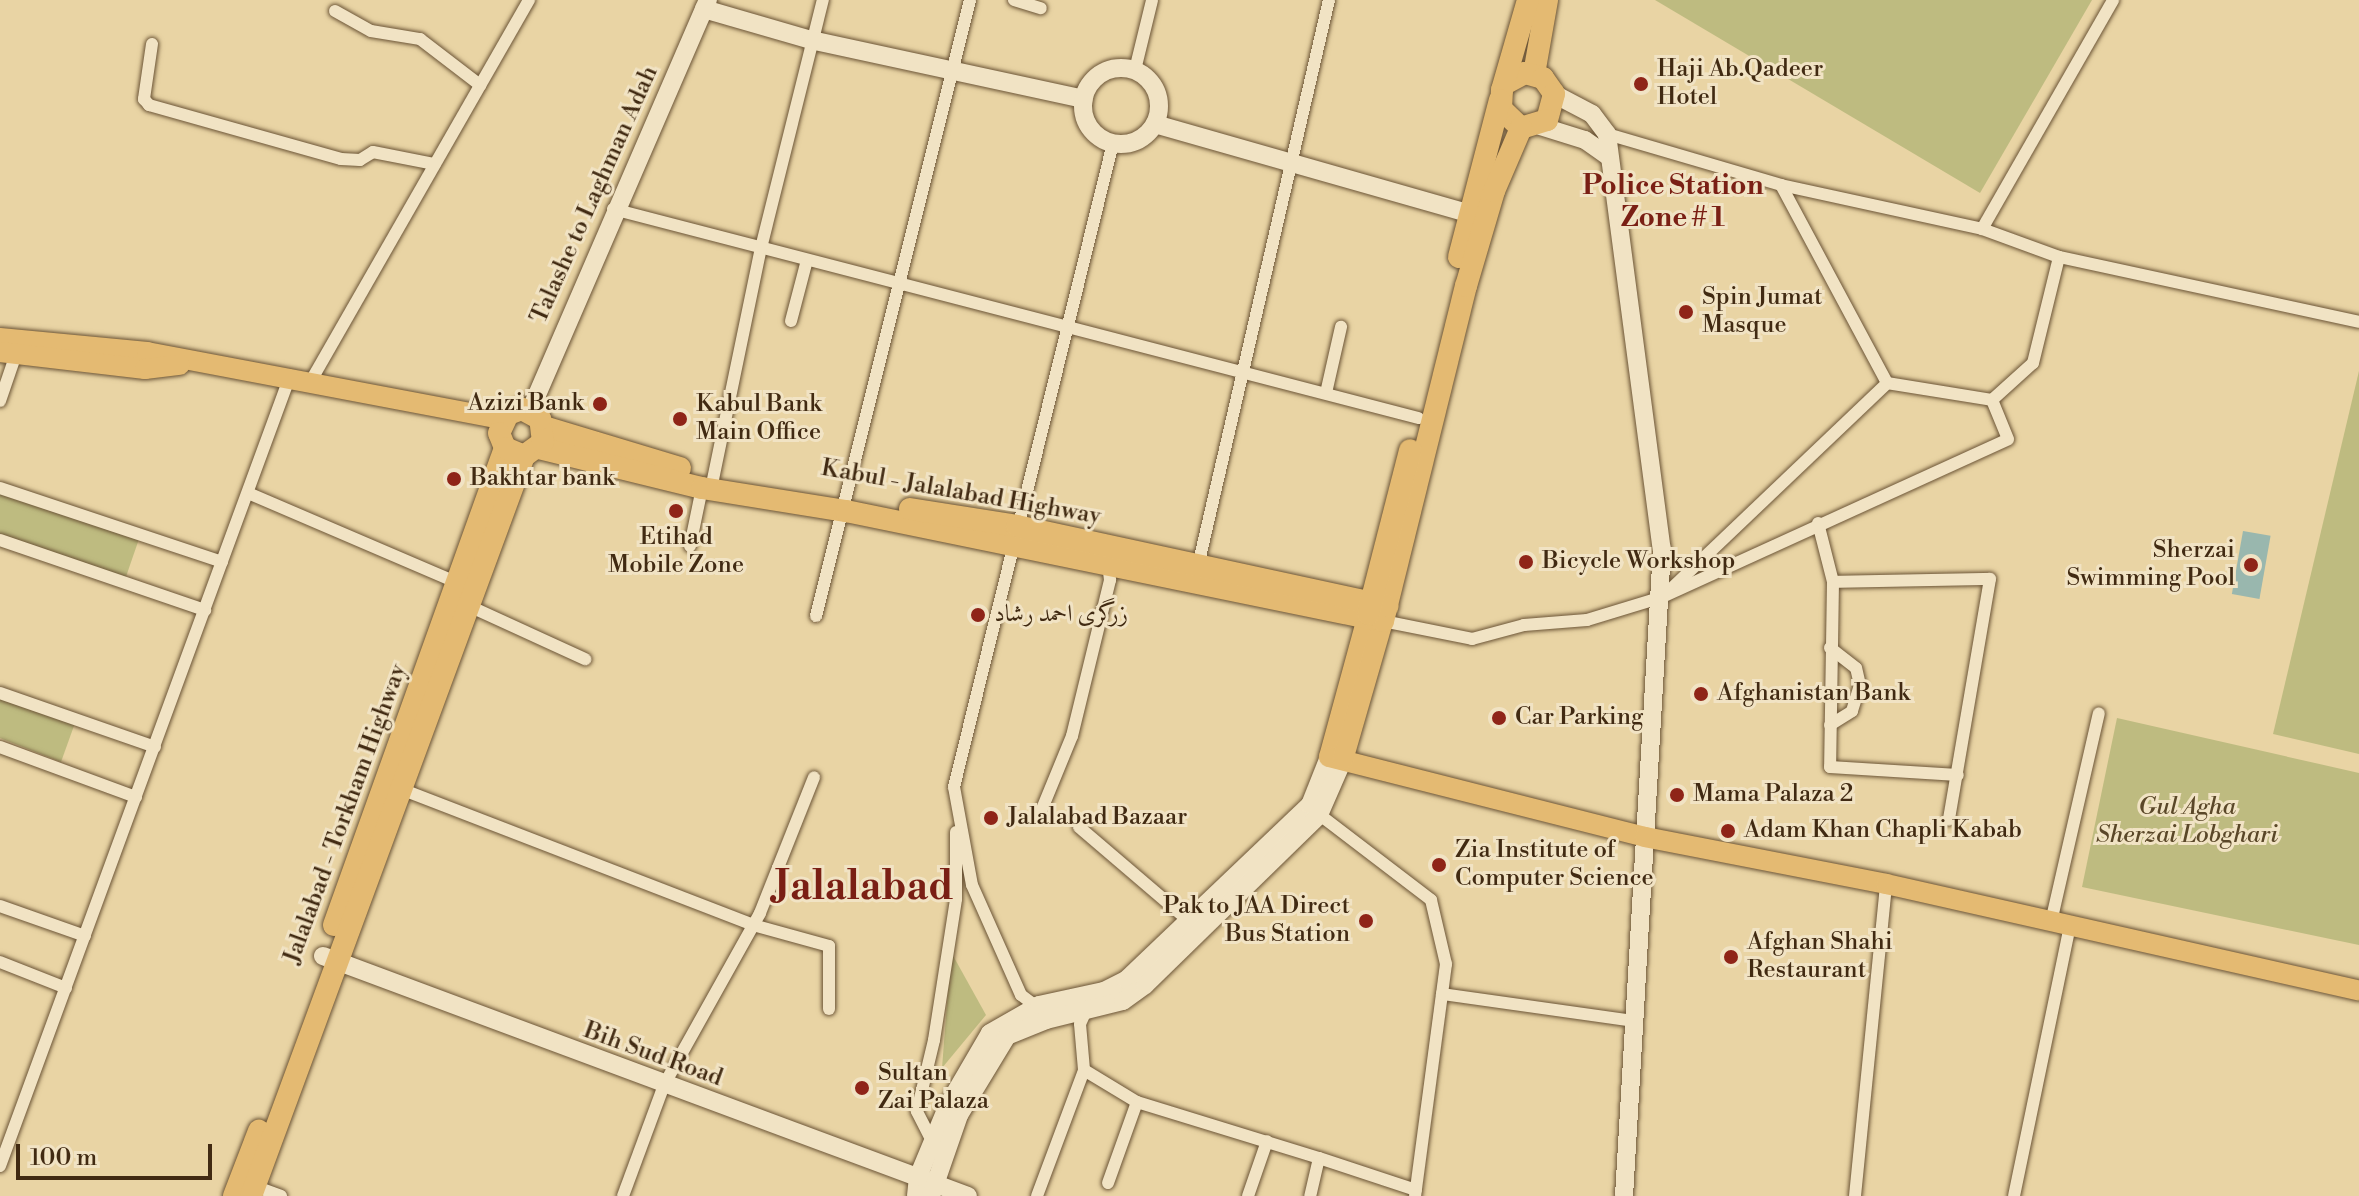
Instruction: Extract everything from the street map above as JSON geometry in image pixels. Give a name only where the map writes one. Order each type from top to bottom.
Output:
[{"type":"highway","points":[[1377,612],[1494,191],[1530,127],[1553,112],[1554,94],[1534,74],[1529,1]]},
{"type":"highway","points":[[1377,612],[1418,418],[1529,1]]},
{"type":"highway","points":[[1504,91],[1534,74]]},
{"type":"highway","points":[[1504,91],[1506,118],[1530,127]]},
{"type":"highway","points":[[503,419],[499,433],[528,438]]},
{"type":"highway","name":"Kabul - Jalalabad Highway","points":[[528,438],[709,485],[847,504],[1015,535],[1377,612]]},
{"type":"highway","name":"Jalalabad - Torkham Highway","points":[[245,1190],[329,959],[456,582],[528,438]]},
{"type":"highway","name":"Jalalabad - Torkham Highway","points":[[329,959],[401,789],[528,438]]},
{"type":"highway","name":"Kabul - Jalalabad Highway","points":[[1015,535],[1108,563],[1196,573]]},
{"type":"main road","points":[[706,4],[811,40],[1084,99]]},
{"type":"main road","name":"Talashe to Laghman Adah","points":[[528,438],[613,209],[706,4]]},
{"type":"main road","points":[[1122,67],[1135,70],[1156,89],[1159,102],[1155,124],[1138,140],[1113,143],[1090,127],[1084,99],[1097,76],[1122,67]]},
{"type":"main road","points":[[1554,94],[1592,114],[1607,134],[1662,549],[1662,597],[1624,1196]]},
{"type":"main road","points":[[1155,124],[1470,214]]},
{"type":"main road","points":[[1530,127],[1585,140],[1609,157]]},
{"type":"main road","points":[[0,338],[147,352],[312,379],[503,419]]},
{"type":"main road","points":[[8,353],[145,369],[200,363]]},
{"type":"main road","points":[[924,1188],[959,1115],[995,1050],[1007,1036],[1042,1012],[1086,1011],[1123,1001],[1145,985],[1314,810],[1336,759],[1377,612]]},
{"type":"main road","points":[[1336,759],[1645,837],[1886,884],[2359,991]]},
{"type":"main road","points":[[924,1188],[932,1141],[990,1033],[1126,980],[1314,810]]},
{"type":"main road","name":"Bih Sud Road","points":[[329,959],[664,1085],[924,1188],[968,1196]]},
{"type":"street","points":[[312,379],[529,0]]},
{"type":"street","points":[[690,546],[709,485],[761,248],[823,0]]},
{"type":"street","points":[[816,616],[847,504],[898,283],[970,0]]},
{"type":"street","points":[[1014,0],[1041,8]]},
{"type":"street","points":[[1135,70],[1152,0]]},
{"type":"street","points":[[1196,573],[1288,162],[1329,0]]},
{"type":"street","points":[[1982,229],[2113,0]]},
{"type":"street","points":[[335,11],[371,31],[420,39],[480,85]]},
{"type":"street","points":[[152,44],[144,99],[149,105],[341,159],[360,160],[373,152],[435,164]]},
{"type":"street","points":[[1607,134],[1781,185],[1982,229],[2059,257],[2359,322]]},
{"type":"street","points":[[932,1141],[917,1111],[934,1040],[956,899],[954,787],[1065,327],[1113,143]]},
{"type":"street","points":[[1781,185],[1887,383]]},
{"type":"street","points":[[613,209],[1418,418]]},
{"type":"street","points":[[1992,400],[2033,363],[2059,257]]},
{"type":"street","points":[[791,321],[807,260]]},
{"type":"street","points":[[1326,393],[1341,327]]},
{"type":"street","points":[[0,401],[8,353]]},
{"type":"street","points":[[0,1166],[6,1128],[66,988],[290,376]]},
{"type":"street","points":[[1662,597],[1887,383]]},
{"type":"street","points":[[1887,383],[1992,400]]},
{"type":"street","points":[[1377,612],[1472,639],[1524,625],[1587,620],[1662,597],[1818,523],[2008,439],[1992,400]]},
{"type":"street","points":[[0,488],[222,562]]},
{"type":"street","points":[[248,493],[456,582]]},
{"type":"street","points":[[1818,523],[1833,582],[1830,767],[1958,775]]},
{"type":"street","points":[[0,540],[205,610]]},
{"type":"street","points":[[1042,809],[1083,696],[1110,580],[1108,563]]},
{"type":"street","points":[[1833,582],[1990,579],[1949,820]]},
{"type":"street","points":[[469,606],[585,659]]},
{"type":"street","points":[[1830,648],[1856,668],[1860,685],[1852,711],[1830,725]]},
{"type":"street","points":[[0,693],[155,747]]},
{"type":"street","points":[[2014,1196],[2099,713]]},
{"type":"street","points":[[0,747],[136,797]]},
{"type":"street","points":[[623,1196],[664,1085],[753,925],[814,777]]},
{"type":"street","points":[[954,787],[972,885],[1021,995],[1042,1012]]},
{"type":"street","points":[[401,789],[753,925],[829,946],[829,1009]]},
{"type":"street","points":[[1084,1070],[1137,1102],[1267,1141],[1416,1193],[1446,964],[1431,900],[1314,810]]},
{"type":"street","points":[[1079,827],[1189,921]]},
{"type":"street","points":[[1855,1196],[1886,884]]},
{"type":"street","points":[[0,906],[85,936]]},
{"type":"street","points":[[0,962],[66,988]]},
{"type":"street","points":[[1442,994],[1634,1021]]},
{"type":"street","points":[[1037,1196],[1084,1070],[1080,1024],[1086,1011]]},
{"type":"street","points":[[1108,1183],[1137,1102]]},
{"type":"street","points":[[1248,1196],[1267,1141]]},
{"type":"street","points":[[1310,1196],[1319,1158]]},
{"type":"street","points":[[245,1190],[281,1196]]},
{"type":"green space","points":[[1655,0],[2092,0],[1980,193]]},
{"type":"green space","points":[[2359,371],[2359,754],[2273,734]]},
{"type":"green space","points":[[0,488],[140,536],[125,579],[0,536]]},
{"type":"green space","points":[[0,696],[75,723],[61,762],[0,738]]},
{"type":"green space","name":"Gul Agha Sherzai Lobghari","points":[[2117,718],[2359,773],[2359,945],[2082,887]]},
{"type":"green space","points":[[951,952],[986,1015],[942,1068]]},
{"type":"water","name":"Sherzai Swimming Pool","points":[[2243,531],[2271,536],[2259,599],[2232,594]]},
{"type":"place","name":"Haji Ab.Qadeer Hotel","points":[[1641,84]]},
{"type":"place","name":"Spin Jumat Masque","points":[[1686,312]]},
{"type":"place","name":"Azizi Bank","points":[[600,404]]},
{"type":"place","name":"Kabul Bank Main Office","points":[[680,419]]},
{"type":"place","name":"Bakhtar bank","points":[[454,479]]},
{"type":"place","name":"Etihad Mobile Zone","points":[[676,511]]},
{"type":"place","name":"Bicycle Workshop","points":[[1526,562]]},
{"type":"place","name":"Sherzai Swimming Pool","points":[[2251,565]]},
{"type":"place","name":"زرگری احمد رشاد","points":[[978,615]]},
{"type":"place","name":"Afghanistan Bank","points":[[1701,694]]},
{"type":"place","name":"Car Parking","points":[[1499,718]]},
{"type":"place","name":"Mama Palaza 2","points":[[1677,795]]},
{"type":"place","name":"Jalalabad Bazaar","points":[[991,818]]},
{"type":"place","name":"Adam Khan Chapli Kabab","points":[[1728,831]]},
{"type":"place","name":"Zia Institute of Computer Science","points":[[1439,865]]},
{"type":"place","name":"Pak to JAA Direct Bus Station","points":[[1366,921]]},
{"type":"place","name":"Afghan Shahi Restaurant","points":[[1731,957]]},
{"type":"place","name":"Sultan Zai Palaza","points":[[862,1088]]},
{"type":"district","name":"Police Station Zone # 1","points":[[1673,202]]},
{"type":"district","name":"Jalalabad","points":[[864,887]]}]
